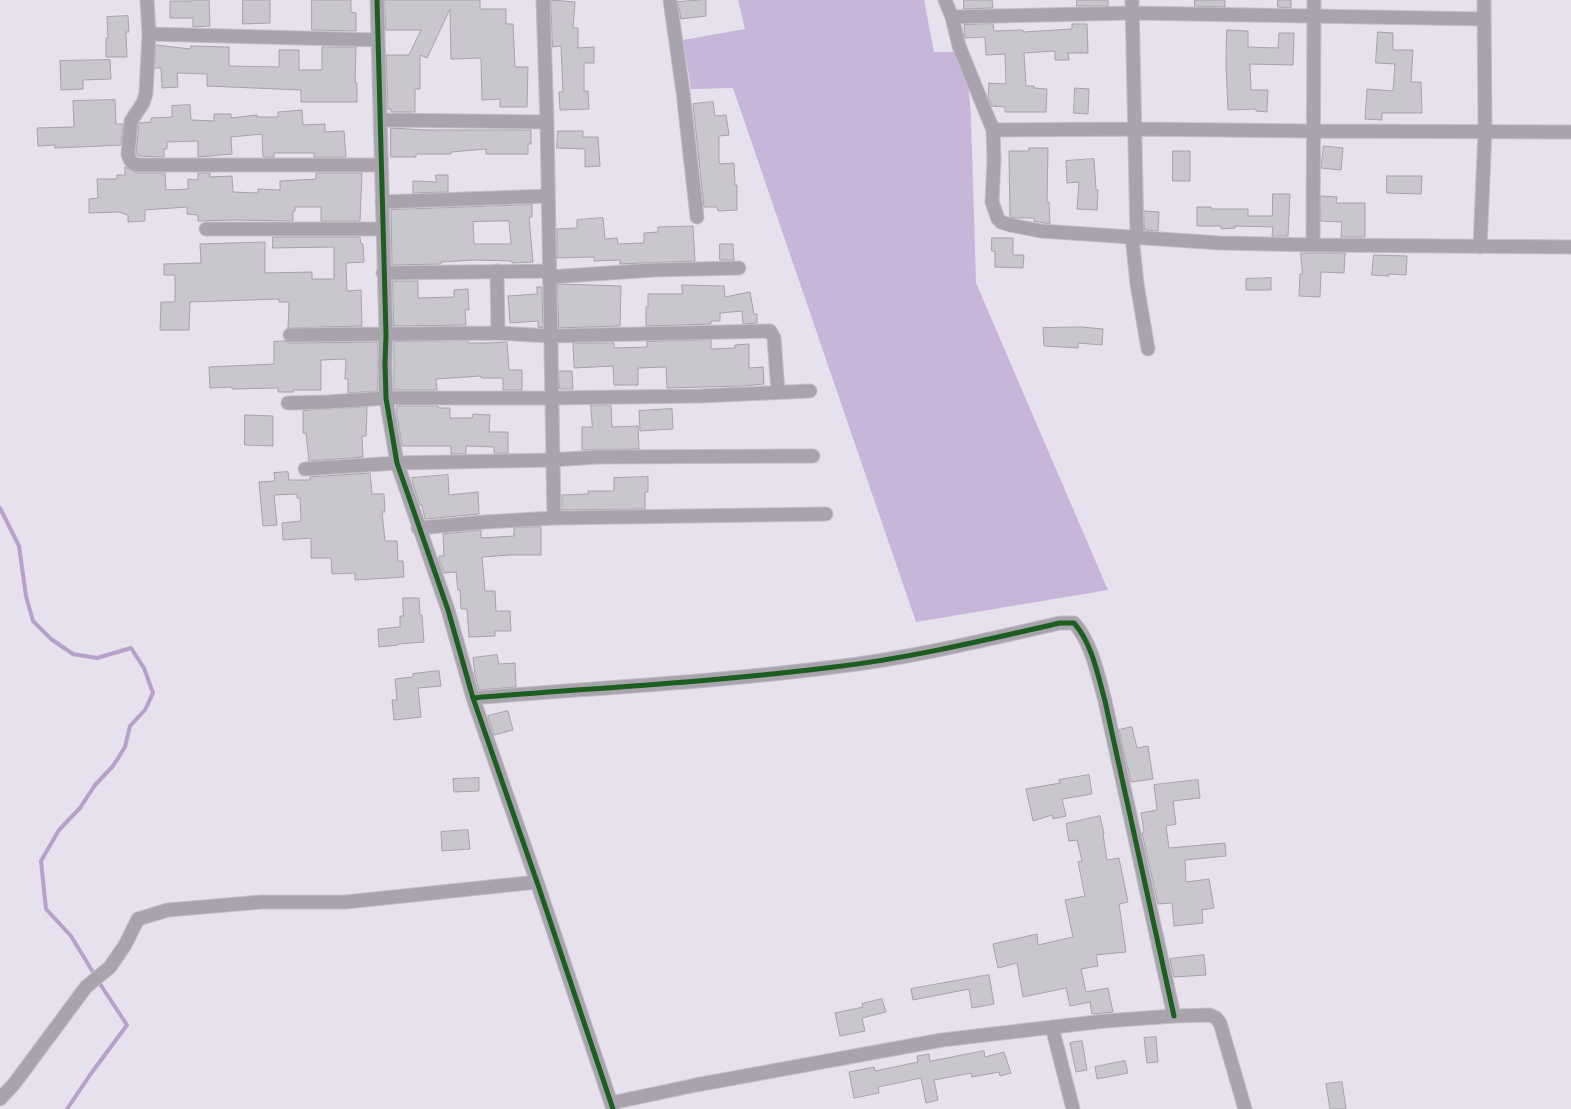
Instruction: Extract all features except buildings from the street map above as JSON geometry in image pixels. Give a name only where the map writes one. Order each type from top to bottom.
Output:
[{"type":"street","points":[[147,0],[148,63],[145,99],[130,121],[128,154],[129,159],[133,164],[381,165]]},
{"type":"street","points":[[377,0],[381,120],[383,273],[386,335],[386,398],[397,463],[418,528],[448,610],[473,698],[537,882],[612,1106],[696,1085],[942,1040],[1052,1027],[1174,1016],[1210,1015],[1218,1019],[1222,1029],[1244,1109]]},
{"type":"street","points":[[543,0],[547,122],[554,518]]},
{"type":"street","points":[[670,0],[683,92],[697,217]]},
{"type":"street","points":[[945,0],[952,17],[959,46],[993,130],[994,160],[992,202],[996,215],[1001,222],[1041,231],[1220,243],[1571,247]]},
{"type":"street","points":[[1132,0],[1137,284],[1148,349]]},
{"type":"street","points":[[1312,245],[1314,0]]},
{"type":"street","points":[[1480,247],[1484,131],[1484,0]]},
{"type":"street","points":[[952,17],[1132,13],[1484,19]]},
{"type":"street","points":[[148,34],[378,40]]},
{"type":"street","points":[[381,120],[547,122]]},
{"type":"street","points":[[993,130],[1134,129],[1571,132]]},
{"type":"street","points":[[382,202],[548,196]]},
{"type":"street","points":[[206,229],[382,229]]},
{"type":"street","points":[[383,273],[497,270],[549,274],[739,268]]},
{"type":"street","points":[[497,270],[498,334]]},
{"type":"street","points":[[290,336],[498,334],[550,336],[770,331],[774,338],[778,392]]},
{"type":"street","points":[[288,403],[386,398],[700,396],[810,391]]},
{"type":"street","points":[[305,469],[397,463],[552,460],[598,457],[813,456]]},
{"type":"street","points":[[418,528],[554,518],[826,514]]},
{"type":"street","points":[[473,698],[733,678],[835,667],[946,649],[1060,623],[1074,623],[1091,653],[1105,701],[1174,1016]]},
{"type":"street","points":[[0,1100],[14,1084],[86,987],[110,967],[125,945],[138,919],[168,910],[261,902],[346,902],[537,882]]},
{"type":"street","points":[[1052,1027],[1073,1109]]},
{"type":"shaded area","points":[[738,0],[924,0],[934,52],[966,52],[971,118],[976,283],[1108,590],[916,622],[733,88],[691,89],[683,40],[745,29]]},
{"type":"waterway","points":[[0,508],[19,546],[26,596],[33,621],[51,639],[73,654],[97,658],[131,648],[144,668],[153,693],[145,710],[130,726],[125,747],[113,766],[95,785],[80,808],[59,830],[41,861],[46,909],[71,936],[127,1025],[67,1109]]},
{"type":"cycle path","points":[[377,0],[386,335],[386,398],[397,463],[448,610],[473,698],[537,882],[613,1109]]},
{"type":"cycle path","points":[[473,698],[699,681],[834,667],[920,654],[1060,623],[1074,623],[1090,650],[1105,701],[1174,1016]]}]
